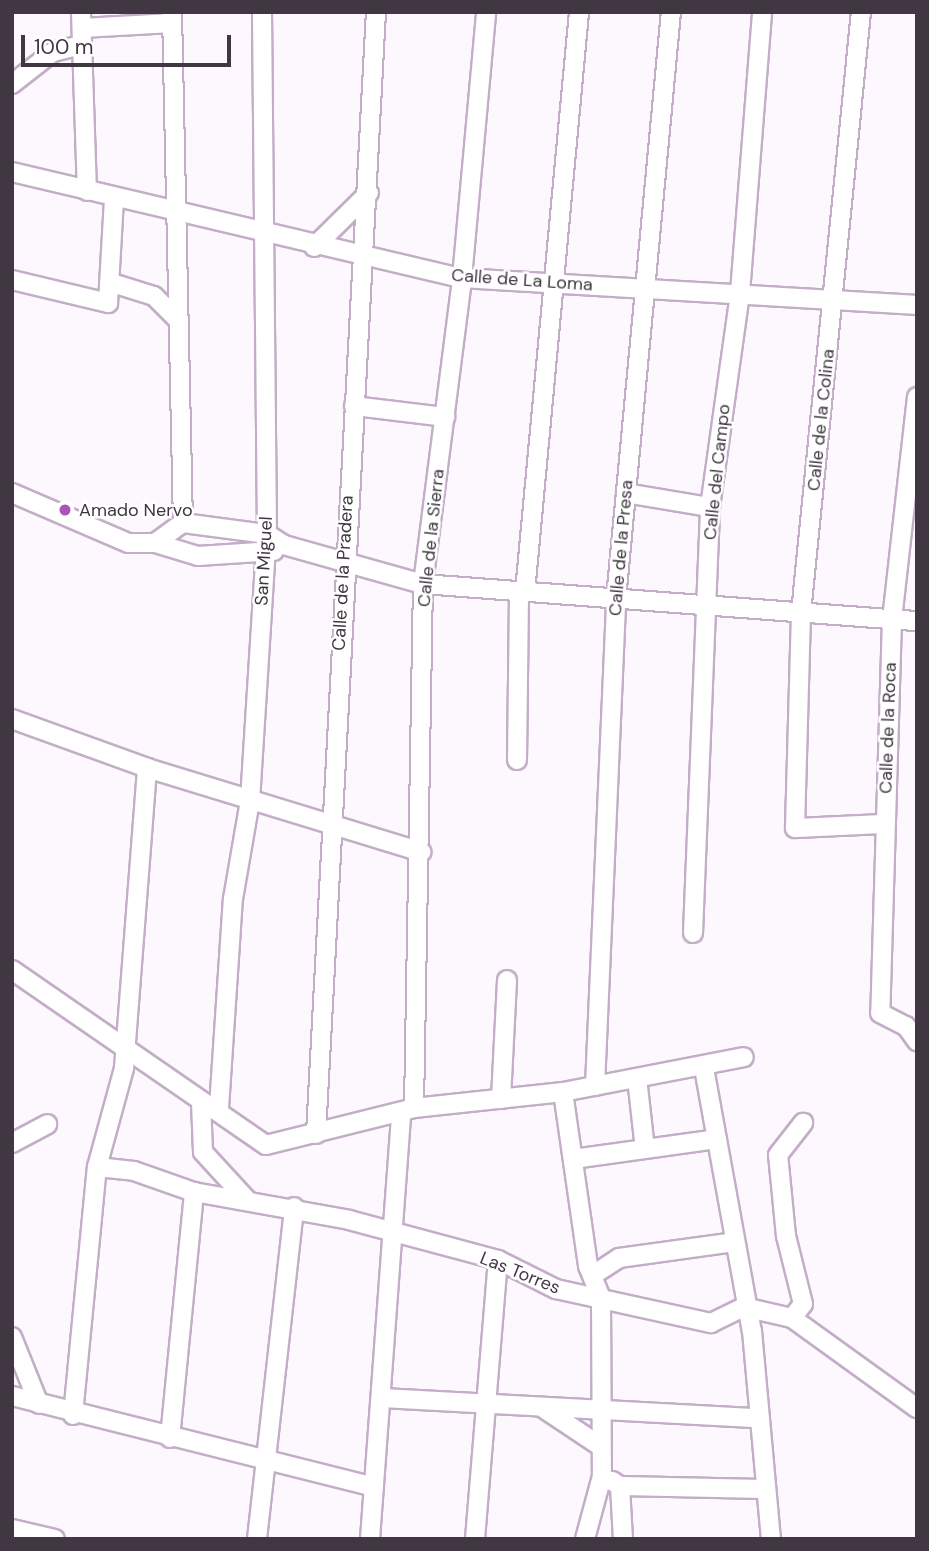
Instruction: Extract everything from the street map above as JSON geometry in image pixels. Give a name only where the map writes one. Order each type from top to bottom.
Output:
[{"type":"street","name":"San Miguel","points":[[219,1108],[233,899],[250,801],[267,534],[268,237],[262,12]]},
{"type":"street","name":"Calle de la Pradera","points":[[316,1134],[333,828],[342,561],[366,258],[376,12]]},
{"type":"street","name":"Calle de la Sierra","points":[[370,1539],[408,1110],[421,852],[424,584],[462,278],[486,12]]},
{"type":"street","points":[[517,760],[522,592],[579,12]]},
{"type":"street","name":"Calle de la Presa","points":[[595,1086],[616,599],[671,12]]},
{"type":"street","name":"Calle del Campo","points":[[693,933],[710,506],[740,293],[762,12]]},
{"type":"street","name":"Calle de la Colina","points":[[861,12],[801,613],[796,828],[884,824]]},
{"type":"street","points":[[12,84],[81,28],[172,18],[179,214],[183,523]]},
{"type":"street","points":[[81,28],[87,191]]},
{"type":"street","name":"Calle de La Loma","points":[[12,172],[268,237],[462,278],[917,305]]},
{"type":"street","points":[[314,247],[369,193]]},
{"type":"street","points":[[12,279],[107,303],[114,198]]},
{"type":"street","points":[[109,282],[154,296],[179,321]]},
{"type":"street","name":"Calle de la Roca","points":[[917,397],[892,619],[880,1013],[906,1026],[917,1041]]},
{"type":"street","points":[[354,406],[444,417]]},
{"type":"street","points":[[12,493],[128,543],[155,544],[198,556],[266,556],[284,545]]},
{"type":"street","points":[[626,493],[710,506]]},
{"type":"street","points":[[155,544],[183,523],[267,534],[284,545],[424,584],[917,621]]},
{"type":"street","points":[[12,719],[147,768],[333,828],[421,852]]},
{"type":"street","points":[[73,1415],[97,1167],[125,1049],[147,768]]},
{"type":"street","points":[[12,970],[201,1102],[219,1108],[266,1145],[408,1110],[563,1092],[704,1068],[744,1057]]},
{"type":"street","points":[[501,1099],[507,980]]},
{"type":"street","points":[[704,1068],[744,1307],[752,1331],[757,1418],[771,1539]]},
{"type":"street","points":[[637,1078],[645,1149]]},
{"type":"street","points":[[563,1092],[590,1271],[601,1299],[598,1412],[602,1476],[585,1539]]},
{"type":"street","points":[[201,1102],[203,1152],[247,1200]]},
{"type":"street","points":[[792,1318],[803,1296],[786,1236],[778,1155],[803,1123]]},
{"type":"street","points":[[12,1143],[47,1124]]},
{"type":"street","points":[[573,1159],[717,1139]]},
{"type":"street","name":"Las Torres","points":[[97,1167],[134,1171],[194,1192],[294,1207],[397,1236],[498,1260],[556,1289],[710,1323],[744,1307]]},
{"type":"street","points":[[170,1438],[194,1192]]},
{"type":"street","points":[[257,1539],[269,1462],[294,1207]]},
{"type":"street","points":[[556,1289],[573,1284],[590,1271],[620,1258],[734,1242]]},
{"type":"street","points":[[475,1539],[498,1260]]},
{"type":"street","points":[[744,1307],[792,1318],[917,1408]]},
{"type":"street","points":[[12,1337],[17,1373],[39,1404]]},
{"type":"street","points":[[12,1396],[73,1415],[374,1487]]},
{"type":"street","points":[[382,1398],[598,1412],[757,1418]]},
{"type":"street","points":[[543,1408],[600,1446]]},
{"type":"street","points":[[602,1476],[620,1486],[765,1489]]},
{"type":"street","points":[[620,1486],[624,1539]]},
{"type":"street","points":[[12,1529],[55,1539]]},
{"type":"place","name":"Amado Nervo","points":[[65,510]]}]
